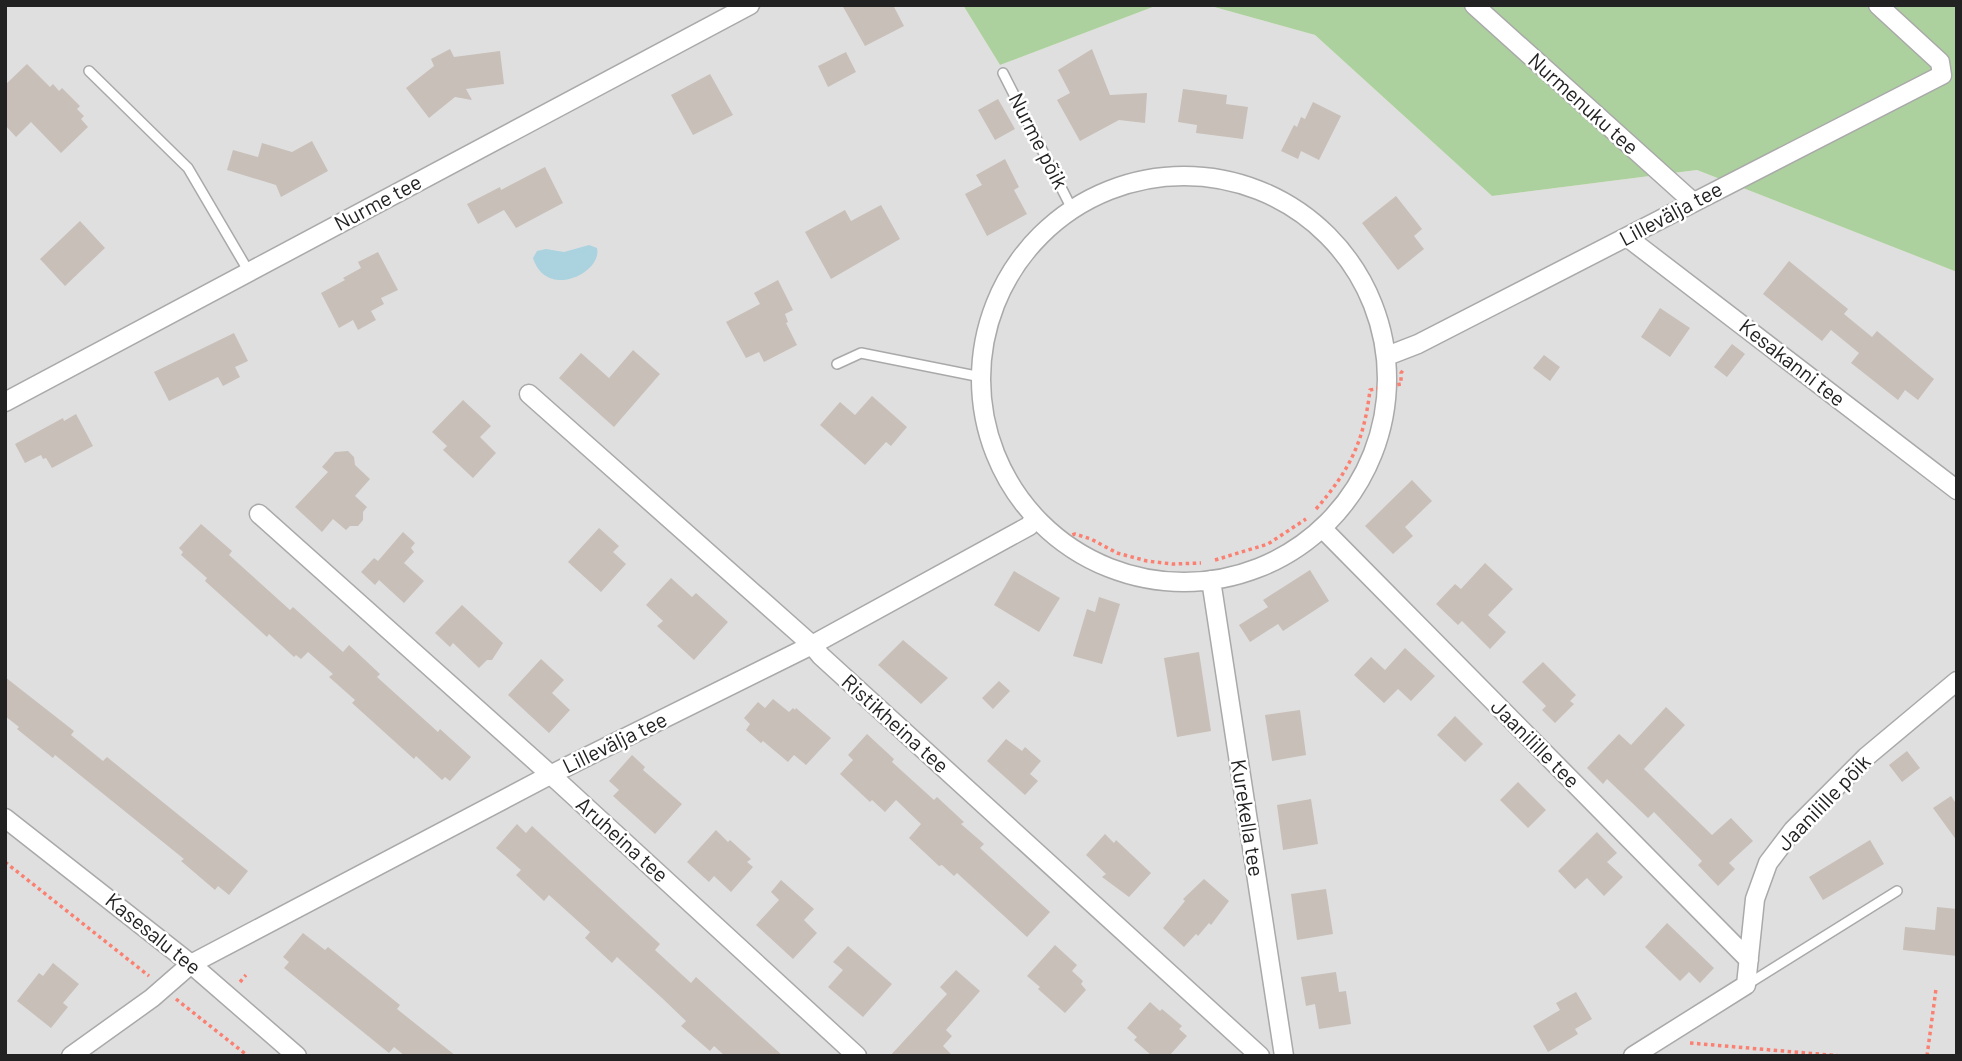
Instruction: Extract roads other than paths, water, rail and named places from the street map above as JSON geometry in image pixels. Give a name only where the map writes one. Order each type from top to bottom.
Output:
[{"type":"street","name":"Nurmenuku tee","points":[[1474,5],[1692,202]]},
{"type":"street","name":"Lillevälja tee","points":[[1387,356],[1418,344],[1942,75],[1940,62],[1878,5]]},
{"type":"street","name":"Nurme tee","points":[[5,402],[738,8]]},
{"type":"street","points":[[1181,175],[1219,178],[1256,189],[1291,206],[1321,229],[1347,258],[1367,290],[1387,356],[1385,410],[1373,454],[1351,494],[1322,528],[1297,547],[1270,563],[1241,574],[1211,580],[1147,579],[1115,570],[1086,557],[1059,539],[1035,517],[1012,487],[994,452],[984,415],[981,377],[985,337],[997,299],[1016,264],[1042,234],[1072,209],[1106,191],[1143,180],[1181,175]]},
{"type":"street","name":"Kesakanni tee","points":[[1627,237],[1957,490]]},
{"type":"street","name":"Ristikheina tee","points":[[529,394],[812,645],[1260,1056]]},
{"type":"street","name":"Aruheina tee","points":[[259,514],[857,1056]]},
{"type":"street","name":"Lillevälja tee","points":[[71,1056],[164,989],[191,964],[550,775],[812,645],[1028,526],[1035,517]]},
{"type":"street","name":"Jaanilille tee","points":[[1322,528],[1749,960]]},
{"type":"street","name":"Kurekella tee","points":[[1211,580],[1284,1056]]},
{"type":"street","name":"Jaanilille põik","points":[[1746,985],[1755,899],[1768,863],[1793,830],[1866,757],[1957,681]]},
{"type":"street","name":"Kasesalu tee","points":[[5,818],[191,964],[297,1056]]},
{"type":"street","points":[[1633,1056],[1746,985]]},
{"type":"lane","points":[[89,71],[188,168],[249,272]]},
{"type":"lane","name":"Nurme põik","points":[[1003,74],[1072,209]]},
{"type":"lane","points":[[837,364],[861,353],[981,377]]},
{"type":"lane","points":[[1746,985],[1897,891]]},
{"type":"water","points":[[589,245],[597,248],[597,257],[592,266],[572,278],[550,278],[540,271],[533,258],[537,251],[546,249],[564,252]]}]
